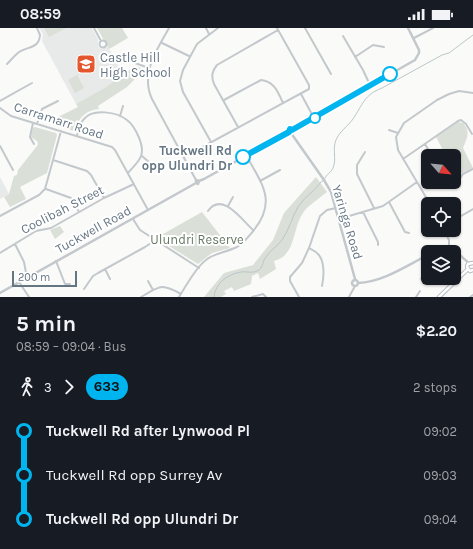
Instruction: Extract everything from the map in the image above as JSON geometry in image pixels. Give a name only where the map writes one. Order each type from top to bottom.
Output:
[{"type":"main road","points":[[438,297],[468,269],[467,266],[469,263],[473,263]]},
{"type":"main road","points":[[468,269],[473,270]]},
{"type":"street","points":[[7,64],[19,53],[36,46],[40,39],[37,28]]},
{"type":"street","points":[[94,28],[101,41]]},
{"type":"street","points":[[169,28],[149,68],[148,84],[151,96],[197,181]]},
{"type":"street","points":[[206,28],[210,34]]},
{"type":"street","points":[[211,142],[181,87],[180,76],[189,56],[197,44],[218,28]]},
{"type":"street","points":[[305,28],[331,74]]},
{"type":"street","name":"Tuckwell Road","points":[[0,293],[197,181],[291,132],[415,60],[419,50],[408,28]]},
{"type":"street","points":[[414,38],[433,28]]},
{"type":"street","points":[[184,157],[301,94],[309,88],[304,75],[277,29],[217,65],[212,71],[212,78],[238,127]]},
{"type":"street","points":[[343,36],[370,85]]},
{"type":"street","points":[[161,43],[189,56]]},
{"type":"street","points":[[355,57],[373,45],[384,48]]},
{"type":"street","points":[[130,60],[149,68]]},
{"type":"street","points":[[224,100],[261,80],[273,84],[283,103]]},
{"type":"street","points":[[0,101],[32,83]]},
{"type":"street","points":[[426,197],[398,150],[396,143],[398,133],[404,123],[449,94],[459,91],[473,93]]},
{"type":"street","points":[[301,94],[314,118]]},
{"type":"street","points":[[37,124],[42,109],[58,101]]},
{"type":"street","points":[[120,116],[123,106]]},
{"type":"street","name":"Carramarr Road","points":[[0,108],[11,116],[112,147],[148,210]]},
{"type":"street","points":[[77,136],[81,123],[89,114],[94,112],[102,112],[120,116],[128,120],[142,144],[142,156],[128,173]]},
{"type":"street","points":[[403,159],[458,121],[461,120],[466,124],[472,134]]},
{"type":"street","points":[[33,123],[30,136],[34,144]]},
{"type":"street","points":[[389,130],[398,133]]},
{"type":"street","points":[[0,216],[39,195],[45,189],[61,131]]},
{"type":"street","name":"Yaringa Road","points":[[291,132],[328,186],[336,208],[355,279]]},
{"type":"street","points":[[425,144],[428,149]]},
{"type":"street","points":[[0,146],[13,170]]},
{"type":"street","points":[[365,152],[357,165],[357,174],[374,208]]},
{"type":"street","points":[[179,297],[205,260],[238,246],[253,230],[266,210],[266,195],[246,155]]},
{"type":"street","points":[[142,156],[157,169]]},
{"type":"street","points":[[53,160],[87,172],[91,175],[104,198]]},
{"type":"street","points":[[461,177],[463,174],[473,169]]},
{"type":"street","points":[[260,181],[280,170]]},
{"type":"street","points":[[339,219],[389,202],[417,182]]},
{"type":"street","name":"Coolibah Street","points":[[0,253],[36,230],[51,228],[104,198],[134,184]]},
{"type":"street","points":[[45,189],[71,198],[79,212]]},
{"type":"street","points":[[228,206],[233,197]]},
{"type":"street","points":[[389,202],[406,232],[409,233]]},
{"type":"street","points":[[208,211],[216,204],[228,206],[253,230]]},
{"type":"street","points":[[298,297],[290,281],[290,277],[302,262],[309,248],[320,216],[327,210],[336,208]]},
{"type":"street","points":[[461,216],[473,209]]},
{"type":"street","points":[[363,212],[378,242],[378,245]]},
{"type":"street","points":[[133,218],[140,230],[199,268]]},
{"type":"street","points":[[84,289],[93,276],[151,243],[153,238]]},
{"type":"street","points":[[15,244],[24,262],[27,278]]},
{"type":"street","points":[[309,248],[319,254],[322,262],[324,279],[322,286]]},
{"type":"street","points":[[461,255],[469,263]]},
{"type":"street","points":[[349,297],[358,283],[379,279],[421,258]]},
{"type":"street","points":[[56,261],[65,284],[70,284]]},
{"type":"street","points":[[105,269],[110,279]]},
{"type":"street","points":[[355,286],[352,284],[352,281],[355,279],[358,283]]},
{"type":"street","points":[[148,281],[153,290]]},
{"type":"street","points":[[19,282],[29,297]]},
{"type":"street","points":[[140,297],[159,287],[168,287],[181,294]]},
{"type":"street","points":[[416,297],[420,291]]},
{"type":"street","points":[[252,297],[260,294],[263,294],[266,297]]},
{"type":"shaded area","name":"Castle Hill High School","points":[[39,28],[92,28],[98,39],[98,46],[101,49],[108,47],[123,75],[106,87],[76,104],[42,41],[43,34]]},
{"type":"shaded area","points":[[0,177],[9,194],[0,199]]},
{"type":"green space","points":[[44,28],[66,28],[49,37]]},
{"type":"green space","points":[[97,28],[122,28],[128,38],[109,49]]},
{"type":"green space","points":[[135,66],[144,69],[144,76],[135,79],[127,87],[98,106],[99,109],[89,111],[80,120],[74,131],[54,125],[56,118],[78,107],[76,104],[106,87]]},
{"type":"green space","points":[[77,75],[84,88],[75,93],[68,80]]},
{"type":"green space","points":[[458,122],[463,123],[467,129],[468,135],[463,148],[473,168],[461,174],[461,149],[442,149],[436,137]]},
{"type":"green space","points":[[35,127],[56,133],[57,135],[47,173],[20,187],[26,199],[10,207],[4,197],[9,194],[14,176],[17,175],[18,170],[38,144],[37,141],[31,137],[33,128]]},
{"type":"green space","points":[[316,177],[327,192],[305,210],[299,219],[290,248],[286,254],[274,261],[276,269],[260,279],[258,273],[252,276],[251,284],[234,291],[232,287],[224,291],[226,294],[221,297],[204,297],[224,273],[253,265],[273,240],[284,213]]},
{"type":"green space","name":"Ulundri Reserve","points":[[202,212],[230,248],[212,253],[198,264],[156,238]]},
{"type":"green space","points":[[60,226],[64,232],[55,239],[50,230]]},
{"type":"waterway","points":[[214,297],[217,287],[227,277],[241,272],[254,272],[261,268],[264,260],[280,242],[289,228],[300,203],[324,180],[332,170],[335,161],[334,150],[337,137],[353,119],[368,97],[376,91],[442,55],[449,53],[473,35]]},
{"type":"bus line","name":"633","points":[[243,157],[289,132],[290,129],[292,130],[326,112],[390,74]]},
{"type":"place","name":"Castle Hill High School","points":[[86,64]]},
{"type":"place","name":"Tuckwell Rd opp Ulundri Dr","points":[[243,157]]}]
